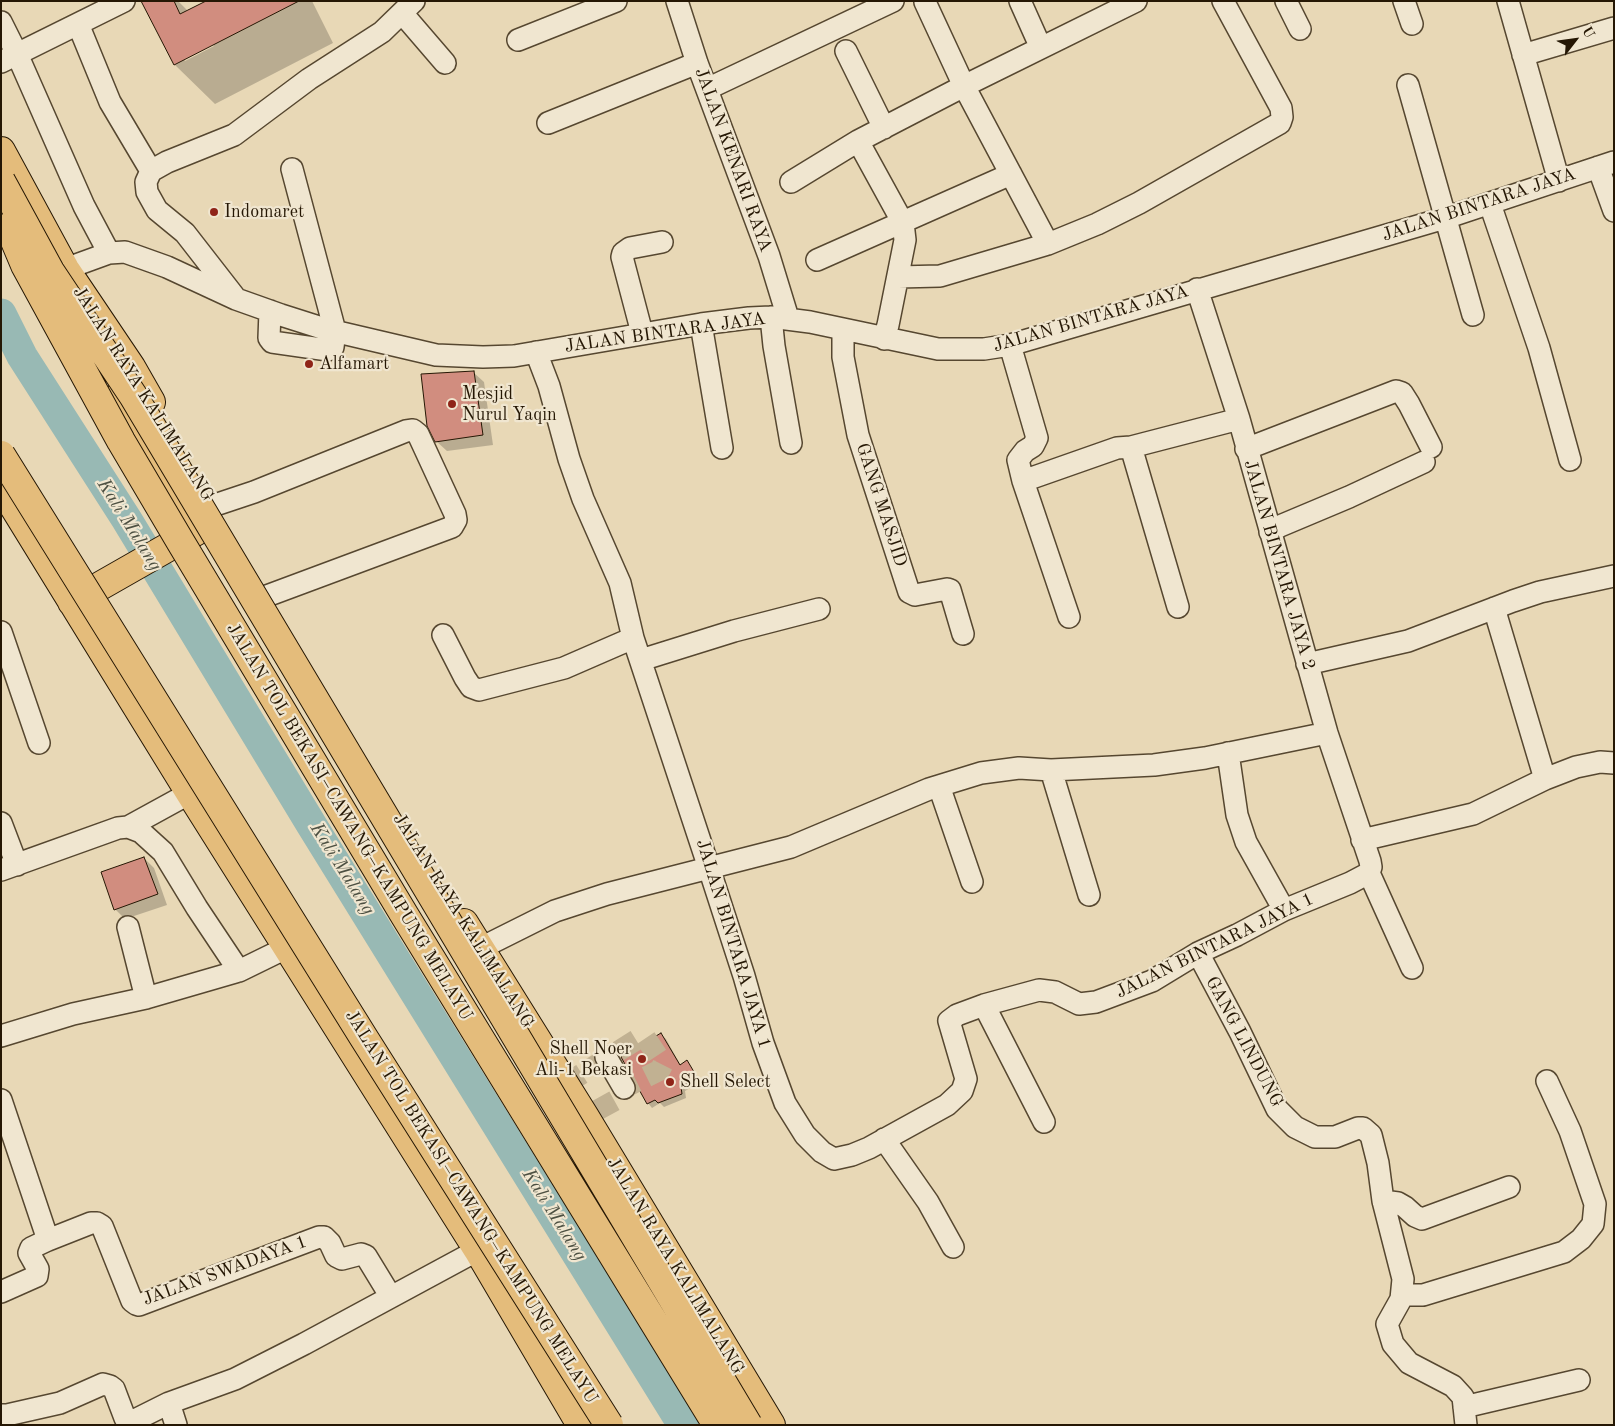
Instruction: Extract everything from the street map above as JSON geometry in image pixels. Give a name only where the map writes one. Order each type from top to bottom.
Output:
[{"type":"main road","name":"JALAN RAYA KALIMALANG","points":[[1,151],[65,268],[131,367],[264,597],[585,1116],[771,1425]]},
{"type":"main road","points":[[1,181],[50,271],[134,397],[748,1425]]},
{"type":"main road","name":"JALAN TOL BEKASI–CAWANG–KAMPUNG MELAYU","points":[[1,208],[24,266],[170,524],[405,916],[717,1425]]},
{"type":"main road","name":"JALAN RAYA KALIMALANG","points":[[65,268],[66,298],[185,538]]},
{"type":"main road","name":"JALAN TOL BEKASI–CAWANG–KAMPUNG MELAYU","points":[[1,455],[369,1047],[609,1425]]},
{"type":"main road","points":[[1,486],[190,793],[478,1250],[581,1425]]},
{"type":"main road","name":"JALAN RAYA KALIMALANG","points":[[72,602],[185,538],[216,512]]},
{"type":"street","points":[[9,58],[124,1]]},
{"type":"street","points":[[518,40],[616,1]]},
{"type":"street","name":"JALAN KENARI RAYA","points":[[677,1],[697,63],[769,256],[779,318],[774,346],[791,443]]},
{"type":"street","points":[[707,89],[892,1]]},
{"type":"street","points":[[1020,1],[1041,48]]},
{"type":"street","points":[[791,182],[858,141],[1136,1]]},
{"type":"street","points":[[898,277],[940,276],[1048,244],[1097,224],[1139,203],[1204,165],[1276,127],[1282,117],[1281,108],[1223,1]]},
{"type":"street","points":[[1286,1],[1300,29]]},
{"type":"street","points":[[1404,1],[1412,24]]},
{"type":"street","points":[[1508,1],[1560,180]]},
{"type":"street","points":[[925,2],[964,86],[1048,244]]},
{"type":"street","points":[[236,299],[185,233],[157,210],[147,192],[146,182],[151,171],[234,135],[309,79],[382,32],[408,7],[445,63]]},
{"type":"street","points":[[1,22],[9,58],[110,253]]},
{"type":"street","points":[[78,24],[110,102],[151,171]]},
{"type":"street","points":[[1523,55],[1614,28]]},
{"type":"street","points":[[846,51],[884,128]]},
{"type":"street","points":[[548,123],[697,63]]},
{"type":"street","points":[[1408,85],[1473,315]]},
{"type":"street","points":[[858,141],[903,223],[904,240],[898,277],[884,339]]},
{"type":"street","points":[[1606,165],[1614,211]]},
{"type":"street","name":"JALAN BINTARA JAYA","points":[[65,268],[110,253],[125,252],[167,267],[236,299],[270,311],[335,331],[436,354],[483,357],[536,352],[701,324],[749,318],[779,318],[938,349],[984,349],[1010,345],[1445,218],[1606,165]]},
{"type":"street","points":[[270,311],[269,338],[272,342],[328,350],[333,347],[335,331],[292,169]]},
{"type":"street","points":[[817,260],[1011,174]]},
{"type":"street","points":[[1490,204],[1539,348],[1570,460]]},
{"type":"street","points":[[642,334],[622,257],[623,253],[630,248],[662,242]]},
{"type":"street","name":"JALAN BINTARA JAYA 2","points":[[1197,290],[1239,419],[1327,733],[1362,840]]},
{"type":"street","points":[[701,324],[722,448]]},
{"type":"street","name":"GANG MASJID","points":[[843,329],[843,357],[858,435],[910,592],[914,595],[950,590],[963,634]]},
{"type":"street","points":[[1010,345],[1037,438],[1033,446],[1025,451],[1018,460],[1023,482],[1068,617]]},
{"type":"street","name":"JALAN BINTARA JAYA 1","points":[[536,352],[549,386],[580,491],[620,583],[633,638],[744,976],[763,1043],[785,1103],[805,1134],[822,1152],[834,1159],[852,1155],[884,1140],[947,1105],[962,1091],[966,1078],[957,1045],[950,1030],[949,1021],[967,1011],[1038,990],[1055,992],[1079,1004],[1096,1002],[1152,981],[1198,953],[1237,936],[1284,910],[1350,883],[1369,873]]},
{"type":"street","points":[[1246,449],[1396,391],[1402,393],[1409,404],[1428,454],[1349,497],[1270,532]]},
{"type":"street","points":[[1023,482],[1118,448],[1130,447],[1239,419]]},
{"type":"street","points":[[216,512],[254,492],[406,431],[413,430],[418,434],[454,514],[456,520],[452,527],[264,597]]},
{"type":"street","points":[[1130,447],[1178,607]]},
{"type":"street","points":[[1307,664],[1408,641],[1540,592],[1614,576]]},
{"type":"street","points":[[1494,608],[1545,779]]},
{"type":"street","points":[[641,660],[734,631],[819,609]]},
{"type":"street","points":[[1,632],[39,743]]},
{"type":"street","points":[[443,635],[465,678],[471,687],[479,690],[564,668],[633,638]]},
{"type":"street","points":[[480,949],[555,911],[601,896],[791,847],[939,786],[980,773],[1019,768],[1051,770],[1154,765],[1206,758],[1327,733]]},
{"type":"street","points":[[1228,753],[1237,815],[1246,842],[1284,910]]},
{"type":"street","points":[[1412,968],[1369,873],[1370,861],[1362,840],[1473,814],[1545,779],[1600,762],[1614,763]]},
{"type":"street","points":[[1051,770],[1089,895]]},
{"type":"street","points":[[939,786],[972,882]]},
{"type":"street","points":[[1,823],[9,868],[118,828],[128,827],[190,793]]},
{"type":"street","points":[[128,827],[140,832],[163,852],[239,971]]},
{"type":"street","points":[[128,927],[146,998]]},
{"type":"street","points":[[1,1036],[73,1014],[146,998],[239,971],[288,947]]},
{"type":"street","name":"GANG LINDUNG","points":[[1198,953],[1240,1032],[1277,1110],[1295,1127],[1316,1137],[1335,1137],[1358,1128],[1367,1130],[1374,1146],[1383,1201],[1402,1273],[1402,1295],[1387,1324],[1393,1344],[1409,1363],[1453,1386],[1463,1397],[1465,1416]]},
{"type":"street","points":[[984,1005],[1044,1122]]},
{"type":"street","points":[[606,1057],[624,1088]]},
{"type":"street","points":[[1402,1295],[1432,1293],[1564,1252],[1581,1238],[1593,1224],[1595,1204],[1570,1131],[1547,1081]]},
{"type":"street","points":[[1,1100],[48,1240]]},
{"type":"street","points":[[884,1140],[928,1202],[953,1247]]},
{"type":"street","points":[[1383,1201],[1405,1207],[1415,1216],[1422,1219],[1509,1187]]},
{"type":"street","name":"JALAN SWADAYA 1","points":[[1,1292],[37,1276],[38,1269],[29,1253],[31,1248],[91,1223],[97,1223],[102,1226],[132,1301],[139,1305],[319,1237],[324,1237],[330,1242],[336,1256],[342,1260],[362,1254],[366,1256],[391,1297]]},
{"type":"street","points":[[1,1415],[60,1403],[103,1384],[114,1389],[125,1418],[129,1422],[139,1419],[169,1403],[235,1379],[478,1250]]},
{"type":"street","points":[[1465,1416],[1579,1380]]},
{"type":"street","points":[[169,1403],[176,1425]]},
{"type":"building","points":[[141,1],[174,1],[180,14],[206,1],[299,1],[174,65]]},
{"type":"building","name":"Mesjid Nurul Yaqin","points":[[474,371],[483,435],[435,442],[427,426],[421,374]]},
{"type":"building","points":[[144,857],[158,894],[114,910],[101,872]]},
{"type":"building","points":[[661,1033],[680,1065],[687,1060],[697,1077],[681,1087],[682,1094],[658,1103],[655,1100],[647,1104],[621,1057]]},
{"type":"waterway","name":"Kali Malang","points":[[1,314],[22,356],[127,520],[311,824],[683,1425]]},
{"type":"tunnel","points":[[564,1085],[641,1037],[645,1037],[663,1064],[660,1070],[624,1088],[623,1096],[585,1117]]},
{"type":"place","name":"Indomaret","points":[[214,212]]},
{"type":"place","name":"Alfamart","points":[[309,364]]},
{"type":"place","name":"Mesjid Nurul Yaqin","points":[[452,404]]},
{"type":"place","name":"Shell Noer Ali-1 Bekasi","points":[[642,1059]]},
{"type":"place","name":"Shell Select","points":[[670,1082]]}]
